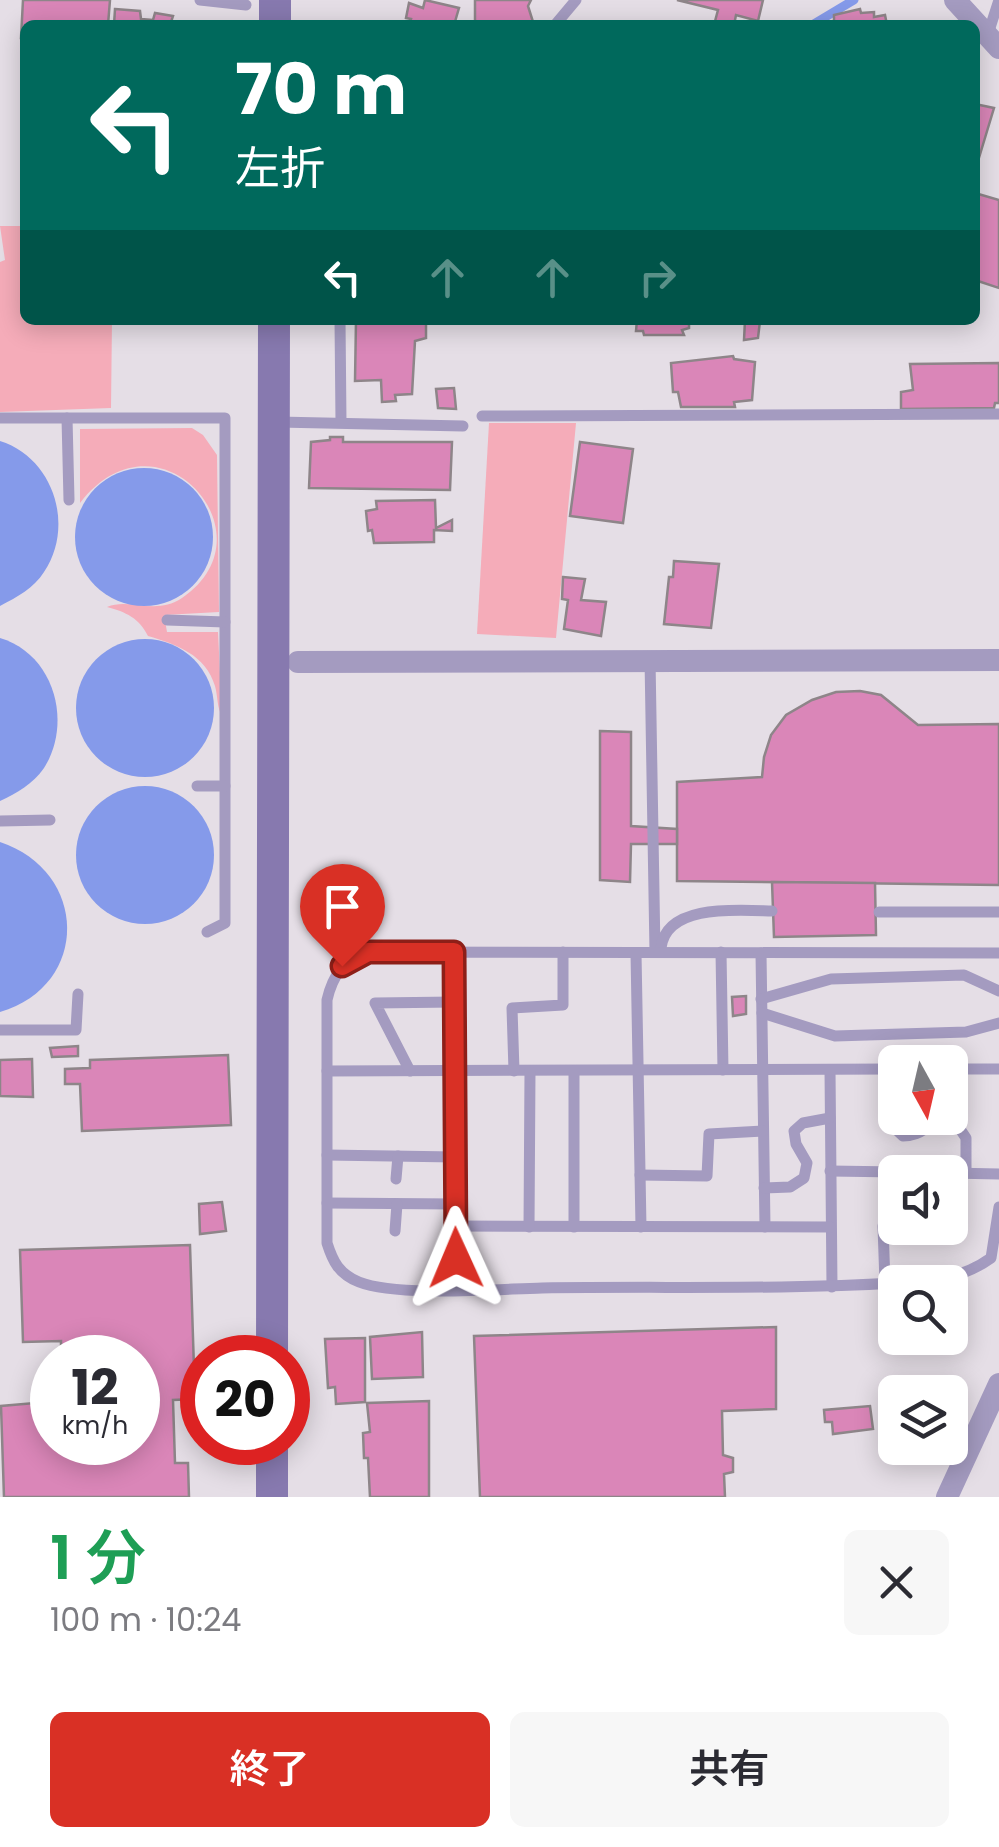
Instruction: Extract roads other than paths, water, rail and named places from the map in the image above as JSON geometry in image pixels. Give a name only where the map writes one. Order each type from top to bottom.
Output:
[{"type":"street","points":[[956,0],[974,20]]},
{"type":"street","points":[[272,1335],[274,325]]},
{"type":"street","points":[[298,662],[999,660]]},
{"type":"street","points":[[947,1497],[999,1384]]},
{"type":"street","points":[[272,1465],[272,1497]]},
{"type":"lane","points":[[200,0],[260,2]]},
{"type":"lane","points":[[559,20],[576,0]]},
{"type":"lane","points":[[993,41],[999,0]]},
{"type":"lane","points":[[340,325],[341,422]]},
{"type":"lane","points":[[482,416],[999,414]]},
{"type":"lane","points":[[0,418],[226,418],[225,923],[207,932]]},
{"type":"lane","points":[[67,418],[69,500]]},
{"type":"lane","points":[[274,422],[463,426]]},
{"type":"lane","points":[[166,620],[225,622]]},
{"type":"lane","points":[[650,659],[658,952]]},
{"type":"lane","points":[[197,786],[225,786]]},
{"type":"lane","points":[[0,821],[50,820]]},
{"type":"lane","points":[[658,952],[662,938],[677,921],[734,910],[772,911]]},
{"type":"lane","points":[[879,912],[999,912]]},
{"type":"lane","points":[[878,1284],[384,1288],[346,1275],[333,1263],[326,1243],[327,1000],[332,979],[342,966],[368,952],[999,953]]},
{"type":"lane","points":[[454,952],[456,1289]]},
{"type":"lane","points":[[514,1071],[512,1008],[563,1005],[564,952]]},
{"type":"lane","points":[[721,952],[723,1070]]},
{"type":"lane","points":[[636,953],[641,1227]]},
{"type":"lane","points":[[761,953],[765,1227]]},
{"type":"lane","points":[[761,998],[831,979],[964,975],[999,991]]},
{"type":"lane","points":[[0,1030],[76,1030],[78,994]]},
{"type":"lane","points":[[410,1071],[375,1003],[454,1002]]},
{"type":"lane","points":[[762,1013],[835,1036],[966,1032],[999,1023]]},
{"type":"lane","points":[[830,1070],[832,1287]]},
{"type":"lane","points":[[327,1071],[878,1070]]},
{"type":"lane","points":[[968,1070],[999,1070]]},
{"type":"lane","points":[[530,1071],[530,1226]]},
{"type":"lane","points":[[574,1071],[574,1226]]},
{"type":"lane","points":[[764,1188],[790,1187],[804,1178],[807,1163],[796,1144],[794,1131],[803,1123],[830,1118]]},
{"type":"lane","points":[[640,1175],[708,1176],[709,1134],[763,1131]]},
{"type":"lane","points":[[327,1156],[455,1157]]},
{"type":"lane","points":[[396,1178],[398,1156]]},
{"type":"lane","points":[[830,1172],[878,1172]]},
{"type":"lane","points":[[968,1174],[999,1174]]},
{"type":"lane","points":[[326,1203],[455,1204]]},
{"type":"lane","points":[[396,1231],[397,1204]]},
{"type":"lane","points":[[968,1272],[991,1258],[999,1207]]},
{"type":"lane","points":[[456,1226],[830,1227]]},
{"type":"water","points":[[0,441],[34,462],[46,478],[58,515],[58,535],[40,578],[0,606]]},
{"type":"water","points":[[144,468],[171,473],[193,488],[208,510],[213,537],[208,564],[193,586],[171,601],[144,606],[117,601],[95,586],[80,564],[75,537],[80,510],[95,488],[117,473]]},
{"type":"water","points":[[0,638],[19,646],[45,674],[57,711],[57,731],[44,768],[24,788],[0,801]]},
{"type":"water","points":[[145,639],[171,644],[194,659],[209,682],[214,708],[209,734],[194,757],[171,772],[145,777],[119,772],[96,757],[81,734],[76,708],[81,682],[96,659],[119,644]]},
{"type":"water","points":[[145,786],[172,791],[194,806],[209,828],[214,855],[209,882],[194,904],[172,919],[145,924],[118,919],[96,904],[81,882],[76,855],[81,828],[96,806],[118,791]]},
{"type":"water","points":[[0,842],[29,857],[50,877],[63,901],[67,928],[63,954],[51,978],[30,998],[0,1012]]},
{"type":"waterway","points":[[820,20],[854,0]]}]
